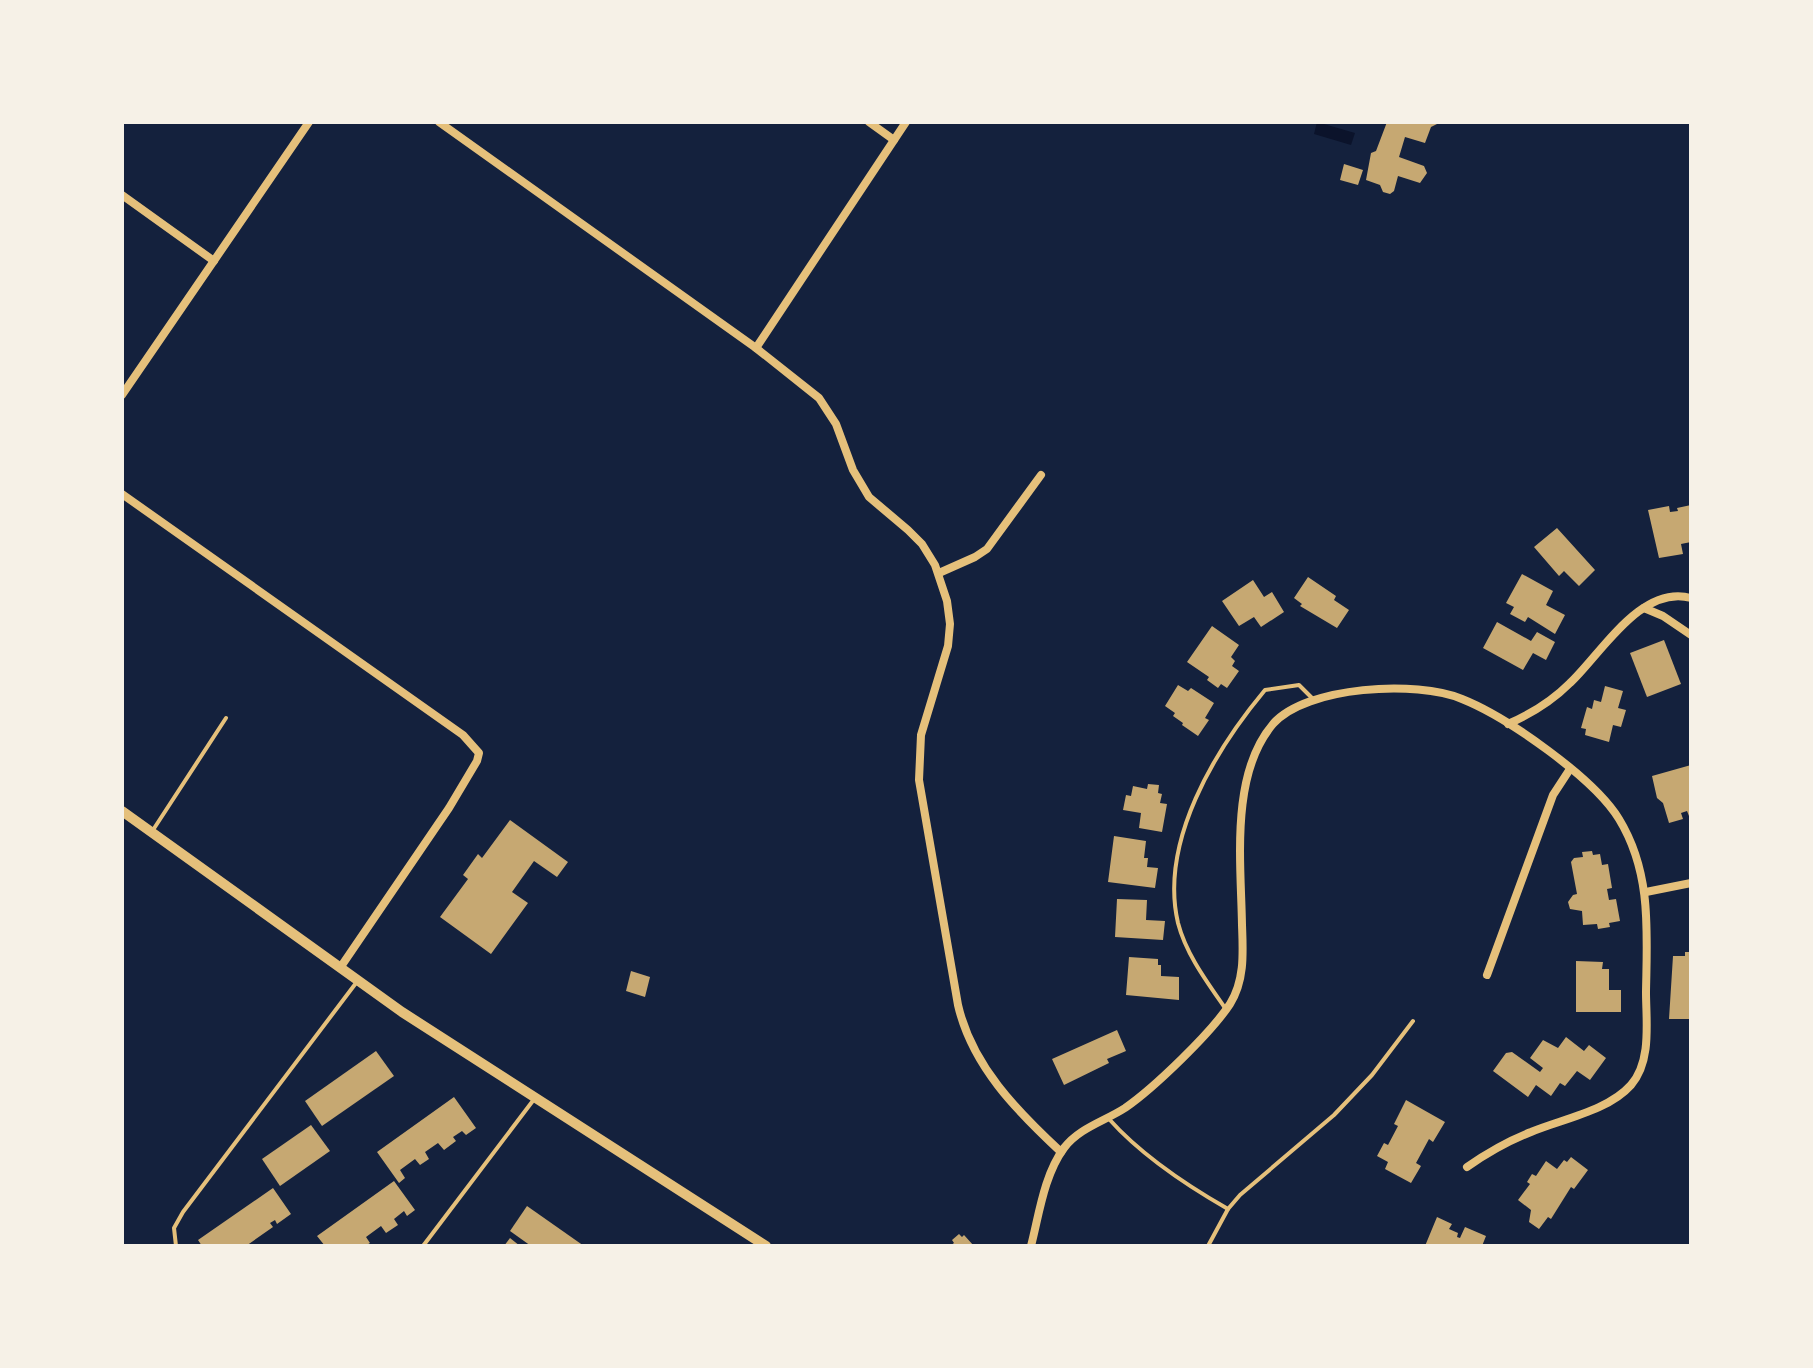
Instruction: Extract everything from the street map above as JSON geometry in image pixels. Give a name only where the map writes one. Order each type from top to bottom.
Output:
[{"type":"street","points":[[122,395],[309,122]]},
{"type":"street","points":[[439,122],[756,348],[812,392],[827,407],[853,470],[869,497],[922,544],[939,573],[950,624],[948,646],[921,735],[919,780],[958,1005],[965,1032],[986,1069],[1022,1114],[1061,1152]]},
{"type":"street","points":[[869,122],[894,140]]},
{"type":"street","points":[[756,348],[906,122]]},
{"type":"street","points":[[122,195],[214,261]]},
{"type":"street","points":[[939,573],[987,549],[1041,475]]},
{"type":"street","points":[[122,494],[470,741],[479,753],[449,808],[340,968]]},
{"type":"street","points":[[1508,724],[1535,711],[1564,689],[1624,624],[1643,608],[1674,596],[1691,598]]},
{"type":"street","points":[[1643,608],[1663,616],[1691,635]]},
{"type":"street","points":[[1031,1246],[1047,1186],[1061,1152],[1080,1133],[1138,1098],[1210,1029],[1238,987],[1242,967],[1242,828],[1247,777],[1256,750],[1270,727],[1290,708],[1313,699],[1374,690],[1439,692],[1464,699],[1508,724],[1596,791],[1620,820],[1633,847],[1646,892],[1645,1048],[1636,1078],[1626,1090],[1609,1100],[1516,1138],[1467,1167]]},
{"type":"street","points":[[1487,975],[1553,795],[1570,769]]},
{"type":"street","points":[[122,811],[358,981],[766,1246]]},
{"type":"street","points":[[1646,892],[1691,883]]},
{"type":"lane","points":[[1225,1010],[1193,960],[1178,924],[1173,884],[1178,851],[1199,790],[1241,719],[1265,690],[1299,685],[1313,699]]},
{"type":"lane","points":[[151,832],[226,718]]},
{"type":"lane","points":[[176,1246],[174,1228],[183,1212],[358,981]]},
{"type":"lane","points":[[1208,1246],[1228,1209],[1240,1195],[1334,1115],[1372,1075],[1413,1021]]},
{"type":"lane","points":[[423,1246],[535,1098]]},
{"type":"lane","points":[[1108,1117],[1136,1145],[1180,1179],[1228,1209]]},
{"type":"water","points":[[1317,122],[1355,133],[1351,145],[1314,134]]},
{"type":"building","points":[[1387,122],[1441,122],[1431,127],[1425,143],[1405,137],[1399,157],[1424,166],[1427,173],[1420,183],[1398,176],[1394,191],[1390,194],[1383,192],[1380,185],[1366,180],[1371,153],[1376,151]]},
{"type":"building","points":[[1344,164],[1363,170],[1358,185],[1340,180]]},
{"type":"building","points":[[1691,505],[1691,542],[1681,544],[1683,554],[1659,558],[1648,510],[1669,506],[1670,512]]},
{"type":"building","points":[[1557,528],[1595,570],[1579,586],[1564,571],[1559,576],[1534,547]]},
{"type":"building","points":[[1522,574],[1553,591],[1546,605],[1565,615],[1555,634],[1528,617],[1525,622],[1510,614],[1514,607],[1506,603]]},
{"type":"building","points":[[1308,577],[1336,596],[1334,600],[1349,610],[1337,628],[1300,606],[1302,604],[1294,598]]},
{"type":"building","points":[[1253,580],[1264,597],[1272,592],[1284,612],[1261,627],[1254,617],[1239,626],[1222,601]]},
{"type":"building","points":[[1497,622],[1531,641],[1537,632],[1555,642],[1546,660],[1533,653],[1523,670],[1483,648]]},
{"type":"building","points":[[1212,626],[1239,645],[1231,657],[1235,661],[1232,666],[1239,671],[1227,688],[1221,684],[1218,688],[1207,680],[1209,677],[1187,662]]},
{"type":"building","points":[[1664,640],[1681,684],[1647,697],[1630,653]]},
{"type":"building","points":[[1178,685],[1188,691],[1191,688],[1214,703],[1205,718],[1209,720],[1198,736],[1182,725],[1173,716],[1175,713],[1165,706]]},
{"type":"building","points":[[1605,686],[1623,691],[1618,708],[1626,710],[1621,727],[1613,725],[1609,742],[1585,735],[1586,729],[1581,728],[1587,707],[1592,709],[1594,700],[1601,702]]},
{"type":"building","points":[[1691,765],[1691,821],[1687,811],[1681,813],[1683,819],[1669,823],[1663,803],[1657,798],[1652,776]]},
{"type":"building","points":[[1148,784],[1159,785],[1158,793],[1162,794],[1160,803],[1167,804],[1162,832],[1139,828],[1141,813],[1123,810],[1126,795],[1131,796],[1133,786],[1147,789]]},
{"type":"building","points":[[510,820],[568,862],[557,877],[534,861],[512,892],[528,903],[491,954],[440,917],[468,879],[463,875],[478,854],[482,858]]},
{"type":"building","points":[[1114,836],[1146,841],[1144,858],[1148,858],[1147,867],[1158,868],[1155,888],[1108,882]]},
{"type":"building","points":[[1592,851],[1593,855],[1600,854],[1602,865],[1608,864],[1612,888],[1607,889],[1609,900],[1616,899],[1620,921],[1598,929],[1597,924],[1583,925],[1582,911],[1570,909],[1568,902],[1577,894],[1571,862],[1574,858],[1583,857],[1582,852]]},
{"type":"building","points":[[1117,899],[1147,900],[1146,920],[1165,921],[1163,940],[1115,937]]},
{"type":"building","points":[[1685,952],[1691,952],[1691,1019],[1669,1019],[1673,956],[1685,956]]},
{"type":"building","points":[[1129,957],[1158,959],[1161,976],[1179,977],[1179,1000],[1126,995]]},
{"type":"building","points":[[1576,961],[1603,962],[1602,969],[1609,969],[1609,990],[1621,990],[1621,1012],[1576,1012]]},
{"type":"building","points":[[631,971],[650,977],[645,997],[626,991]]},
{"type":"building","points":[[1117,1030],[1126,1051],[1064,1085],[1052,1059]]},
{"type":"building","points":[[1566,1037],[1584,1051],[1589,1045],[1606,1058],[1590,1080],[1577,1071],[1565,1086],[1560,1083],[1551,1096],[1536,1085],[1528,1097],[1493,1071],[1506,1053],[1512,1052],[1540,1072],[1543,1068],[1530,1058],[1543,1040],[1558,1048]]},
{"type":"building","points":[[376,1051],[394,1076],[322,1126],[305,1101]]},
{"type":"building","points":[[454,1097],[476,1128],[466,1135],[462,1131],[453,1137],[456,1141],[444,1150],[438,1143],[425,1152],[429,1159],[420,1165],[415,1159],[400,1170],[405,1178],[399,1183],[377,1152]]},
{"type":"building","points":[[1406,1100],[1445,1122],[1433,1142],[1429,1139],[1416,1163],[1421,1166],[1411,1183],[1385,1169],[1388,1162],[1377,1156],[1384,1143],[1388,1145],[1398,1126],[1394,1124]]},
{"type":"building","points":[[311,1125],[330,1151],[280,1186],[262,1159]]},
{"type":"building","points":[[1571,1157],[1588,1170],[1574,1189],[1571,1187],[1551,1219],[1548,1217],[1539,1229],[1529,1222],[1531,1210],[1518,1200],[1530,1184],[1527,1182],[1532,1174],[1536,1176],[1546,1161],[1557,1169]]},
{"type":"building","points":[[394,1181],[415,1210],[407,1216],[404,1211],[394,1219],[398,1225],[386,1233],[381,1226],[366,1237],[370,1243],[365,1246],[325,1246],[317,1236]]},
{"type":"building","points":[[273,1188],[291,1214],[277,1224],[275,1220],[270,1223],[273,1227],[246,1246],[202,1246],[198,1240]]},
{"type":"building","points":[[527,1206],[584,1246],[531,1246],[510,1231]]},
{"type":"building","points":[[1437,1217],[1452,1224],[1449,1229],[1458,1233],[1457,1237],[1460,1238],[1465,1227],[1486,1236],[1482,1246],[1425,1246]]},
{"type":"building","points":[[959,1234],[964,1235],[974,1246],[950,1246]]},
{"type":"building","points":[[510,1238],[520,1246],[504,1246]]}]
